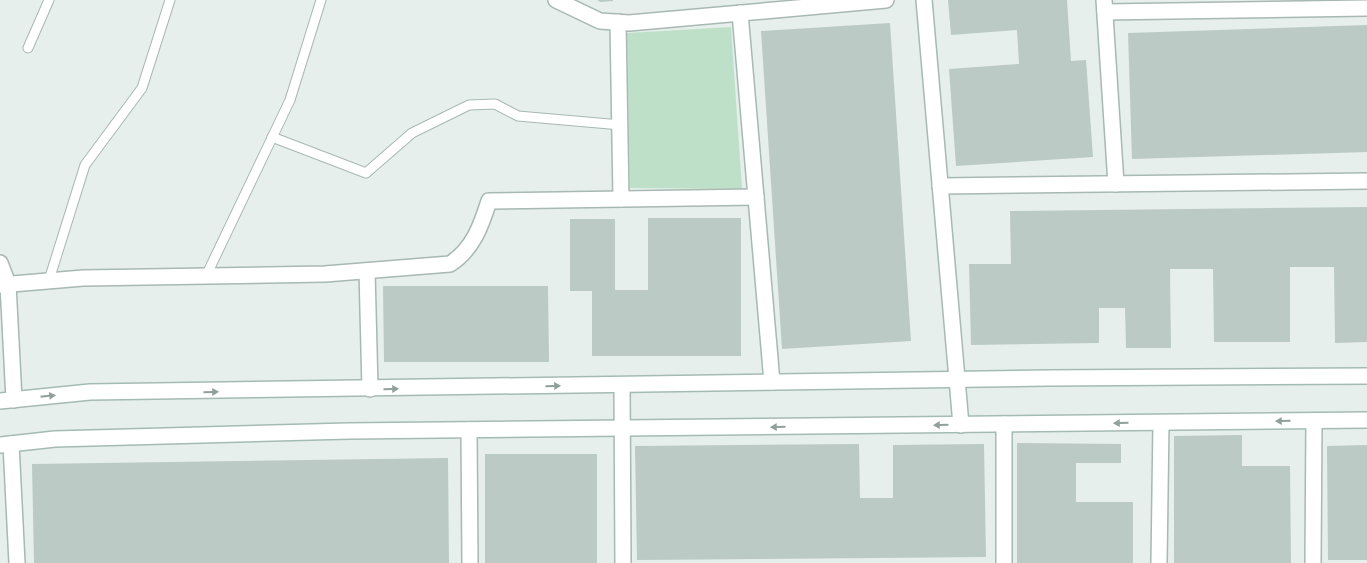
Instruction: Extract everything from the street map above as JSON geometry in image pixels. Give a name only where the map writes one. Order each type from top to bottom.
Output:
[{"type":"street","points":[[556,0],[600,21],[618,22],[886,0]]},
{"type":"street","points":[[924,0],[962,425]]},
{"type":"street","points":[[1116,184],[1104,6],[1367,8]]},
{"type":"street","points":[[740,13],[772,382]]},
{"type":"street","points":[[618,22],[621,125],[620,199]]},
{"type":"street","points":[[940,186],[1367,181]]},
{"type":"street","points":[[4,284],[50,280],[325,274],[450,264],[462,256],[480,230],[489,201],[756,197]]},
{"type":"street","points":[[0,263],[4,284],[7,401],[90,392],[958,379],[1367,376]]},
{"type":"street","points":[[367,271],[370,389]]},
{"type":"street","points":[[622,385],[623,563]]},
{"type":"street","points":[[17,563],[6,445],[56,439],[469,430],[1367,420]]},
{"type":"street","points":[[1313,563],[1314,421]]},
{"type":"street","points":[[1158,563],[1161,423]]},
{"type":"street","points":[[1004,424],[1004,563]]},
{"type":"street","points":[[469,430],[470,563]]},
{"type":"lane","points":[[28,48],[49,0]]},
{"type":"lane","points":[[50,280],[85,165],[142,88],[170,0]]},
{"type":"lane","points":[[206,276],[290,100],[321,0]]},
{"type":"lane","points":[[272,137],[366,173],[412,133],[469,104],[495,104],[518,116],[621,125]]},
{"type":"green space","points":[[731,27],[742,189],[630,188],[627,33]]},
{"type":"building","points":[[597,0],[613,0],[613,1],[600,2]]},
{"type":"building","points":[[948,0],[1067,0],[1071,61],[1086,60],[1093,157],[956,166],[949,69],[1019,64],[1017,30],[951,35]]},
{"type":"building","points":[[890,23],[911,341],[782,349],[761,31]]},
{"type":"building","points":[[1367,25],[1367,152],[1132,159],[1128,33]]},
{"type":"building","points":[[1367,207],[1367,342],[1335,343],[1334,267],[1290,267],[1290,342],[1214,342],[1213,269],[1170,269],[1171,348],[1126,348],[1125,308],[1099,308],[1099,343],[971,345],[969,264],[1011,264],[1010,211]]},
{"type":"building","points":[[648,218],[741,218],[741,356],[592,356],[592,291],[570,291],[570,219],[615,219],[615,290],[648,290]]},
{"type":"building","points":[[383,286],[548,286],[549,362],[384,362]]},
{"type":"building","points":[[1242,435],[1242,466],[1290,466],[1291,563],[1174,563],[1174,436]]},
{"type":"building","points":[[1017,443],[1121,444],[1121,463],[1076,463],[1076,502],[1133,502],[1133,563],[1017,563]]},
{"type":"building","points":[[859,444],[860,498],[893,498],[893,445],[984,444],[986,557],[637,560],[635,446]]},
{"type":"building","points":[[1367,445],[1367,560],[1328,560],[1327,446]]},
{"type":"building","points":[[485,454],[597,454],[597,563],[485,563]]},
{"type":"building","points":[[448,458],[449,563],[34,563],[32,464]]}]
